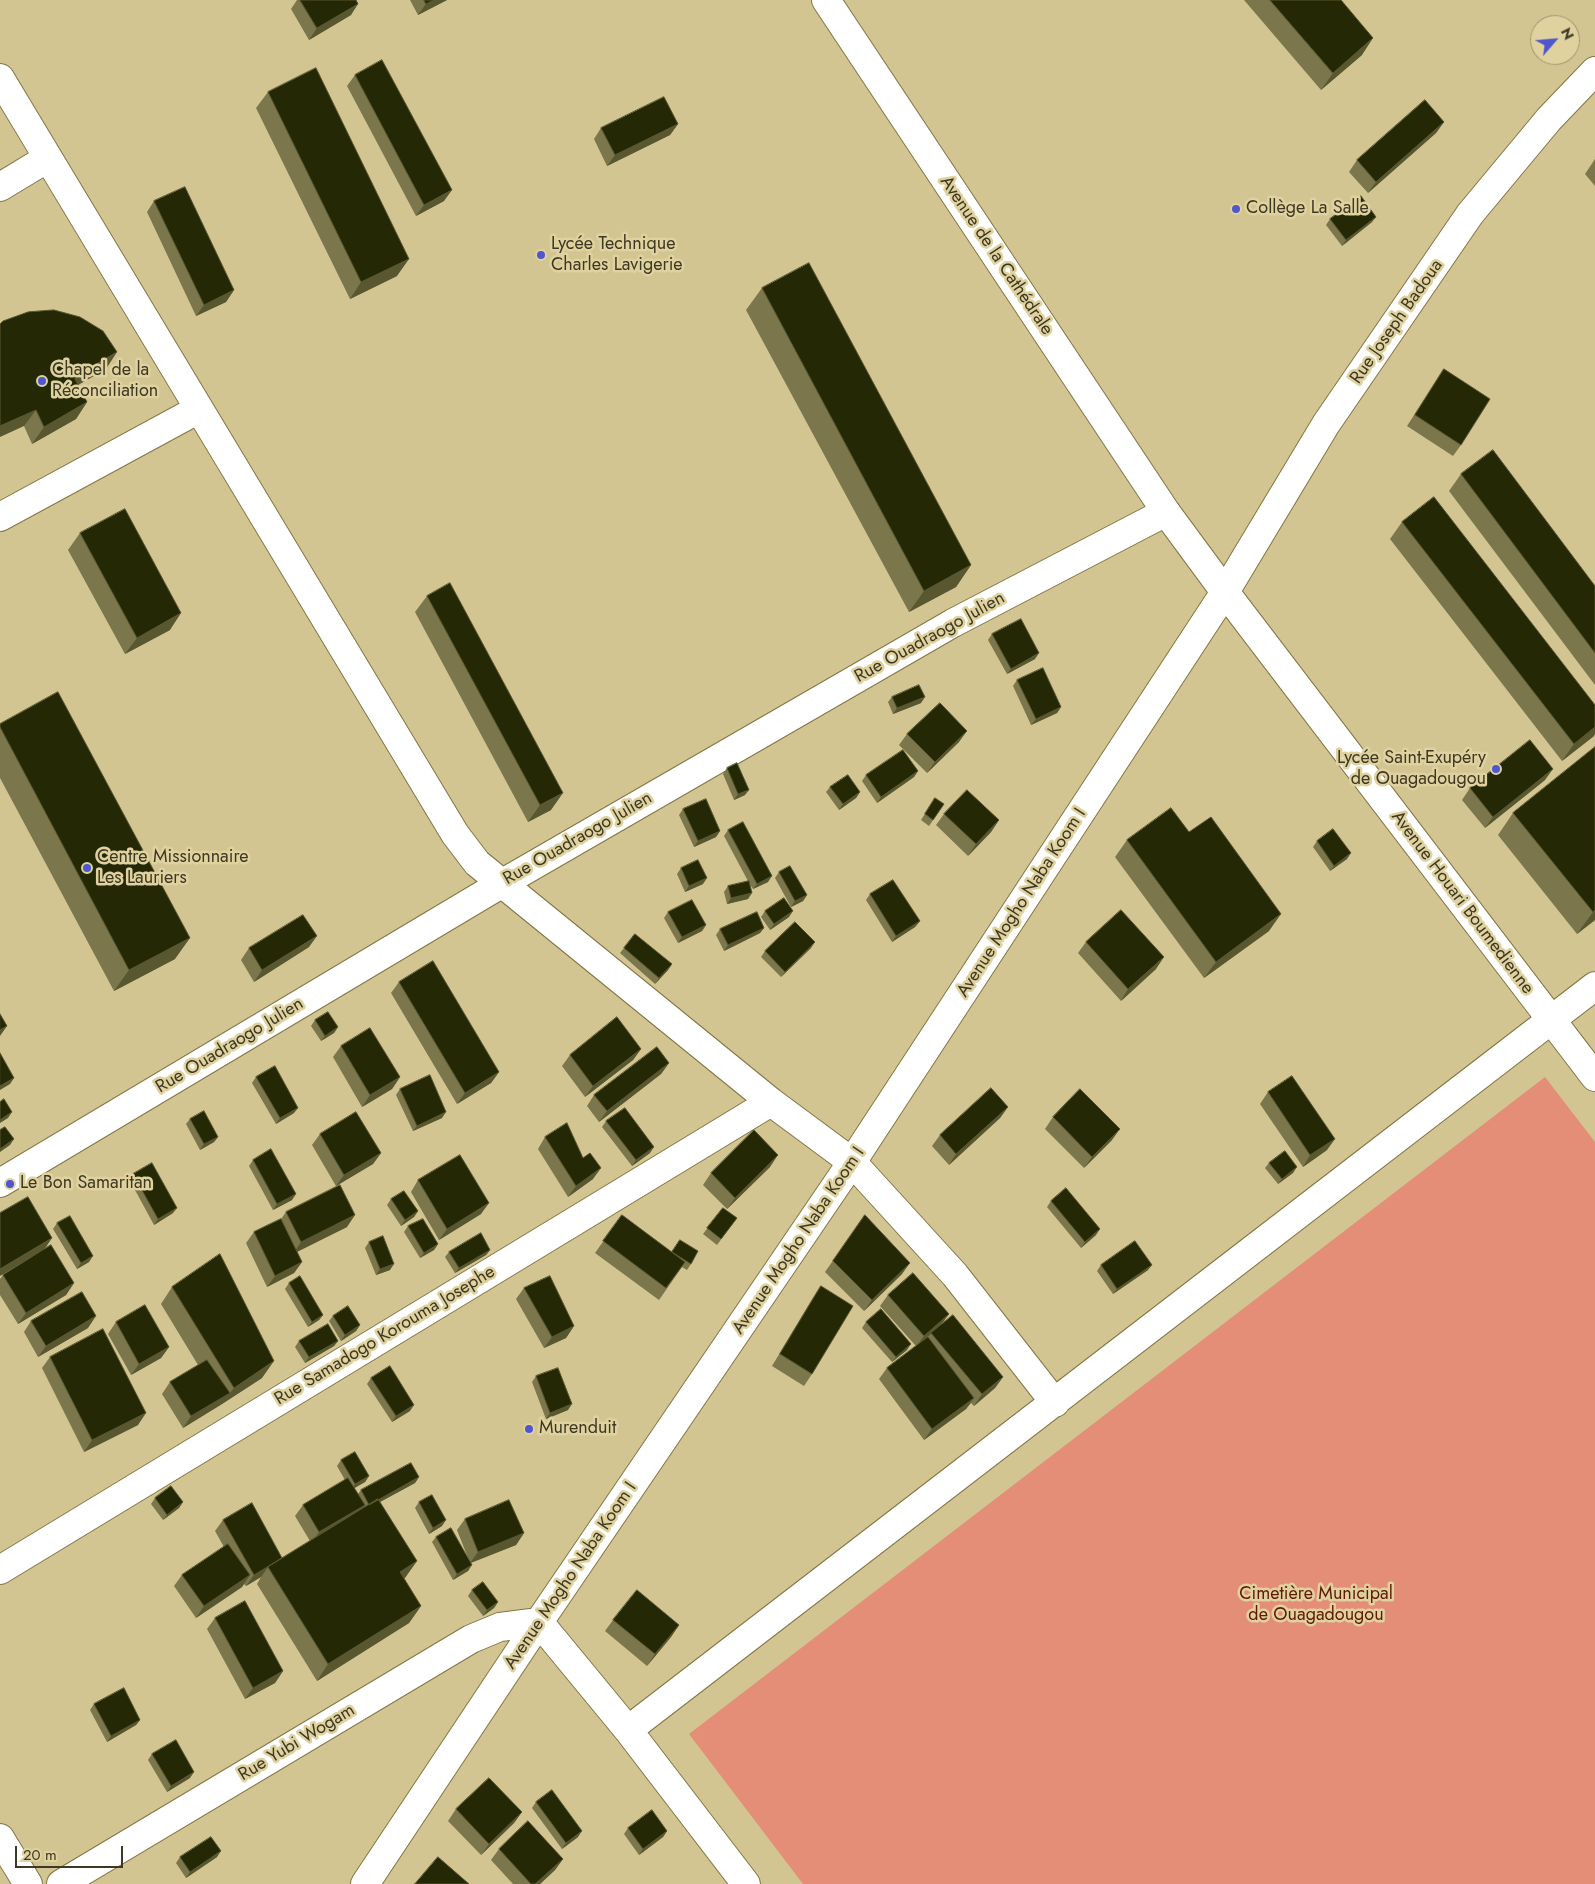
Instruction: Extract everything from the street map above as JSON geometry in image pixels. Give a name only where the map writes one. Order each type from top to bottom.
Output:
[{"type":"street","name":"Avenue de la Cathédrale","points":[[826,0],[1166,512]]},
{"type":"street","name":"Rue Joseph Badoua","points":[[1225,592],[1326,424],[1470,214],[1549,118],[1595,71]]},
{"type":"street","points":[[0,78],[455,834],[477,863],[771,1102],[852,1162],[955,1275],[1054,1403]]},
{"type":"street","points":[[0,186],[48,158]]},
{"type":"street","points":[[0,517],[199,409]]},
{"type":"street","name":"Avenue Houari Boumedienne","points":[[1166,512],[1595,1077]]},
{"type":"street","name":"Rue Ouadraogo Julien","points":[[0,1183],[501,884],[953,623],[1166,512]]},
{"type":"street","name":"Avenue Mogho Naba Koom I","points":[[365,1884],[852,1162],[1225,592]]},
{"type":"street","points":[[628,1730],[1595,986]]},
{"type":"street","name":"Rue Samadogo Korouma Josephe","points":[[0,1570],[771,1102]]},
{"type":"street","points":[[540,1622],[628,1730],[746,1884]]},
{"type":"street","name":"Rue Yubi Wogam","points":[[62,1884],[471,1639],[500,1628],[540,1622]]},
{"type":"street","points":[[0,1838],[28,1884]]},
{"type":"green space","name":"Cimetière Municipal de Ouagadougou","points":[[1545,1077],[1595,1142],[1595,1884],[803,1884],[689,1734]]},
{"type":"building","points":[[300,0],[356,0],[358,4],[317,28]]},
{"type":"building","points":[[424,0],[434,0],[426,4]]},
{"type":"building","points":[[1270,0],[1341,0],[1373,38],[1333,73]]},
{"type":"building","points":[[382,60],[452,190],[424,205],[355,75]]},
{"type":"building","points":[[316,68],[409,259],[361,282],[268,92]]},
{"type":"building","points":[[664,97],[678,124],[615,155],[601,128]]},
{"type":"building","points":[[1425,100],[1444,122],[1376,182],[1357,160]]},
{"type":"building","points":[[185,187],[234,290],[204,305],[154,201]]},
{"type":"building","points":[[1361,196],[1376,217],[1346,240],[1330,219]]},
{"type":"building","points":[[809,263],[971,565],[924,591],[762,288]]},
{"type":"building","name":"Chapel de la Réconciliation","points":[[54,310],[80,317],[103,331],[117,352],[74,377],[87,402],[44,427],[36,410],[0,426],[0,324],[3,321],[28,312]]},
{"type":"building","points":[[1444,369],[1490,399],[1461,445],[1415,415]]},
{"type":"building","points":[[1493,450],[1595,586],[1595,653],[1461,474]]},
{"type":"building","points":[[1434,497],[1595,705],[1595,727],[1574,744],[1402,522]]},
{"type":"building","points":[[125,509],[181,613],[137,638],[80,533]]},
{"type":"building","points":[[450,583],[563,793],[540,805],[427,596]]},
{"type":"building","points":[[1021,619],[1039,653],[1011,669],[992,634]]},
{"type":"building","points":[[1043,668],[1061,707],[1036,719],[1017,680]]},
{"type":"building","points":[[919,685],[925,697],[897,708],[892,697]]},
{"type":"building","name":"Centre Missionnaire Les Lauriers","points":[[58,692],[190,938],[129,970],[0,727],[0,724]]},
{"type":"building","points":[[940,703],[967,731],[935,762],[907,734]]},
{"type":"building","points":[[1530,740],[1553,769],[1493,817],[1470,788]]},
{"type":"building","points":[[1595,747],[1595,910],[1593,912],[1513,813]]},
{"type":"building","points":[[903,750],[918,771],[881,797],[866,775]]},
{"type":"building","points":[[737,763],[749,790],[738,794],[727,768]]},
{"type":"building","points":[[848,775],[860,792],[843,804],[830,787]]},
{"type":"building","points":[[967,790],[999,820],[976,844],[944,814]]},
{"type":"building","points":[[935,798],[944,804],[933,820],[925,814]]},
{"type":"building","points":[[706,799],[720,831],[698,841],[683,809]]},
{"type":"building","points":[[1171,808],[1189,832],[1211,817],[1281,914],[1216,962],[1127,840]]},
{"type":"building","points":[[743,822],[772,876],[757,884],[728,830]]},
{"type":"building","points":[[1333,829],[1351,853],[1334,866],[1317,841]]},
{"type":"building","points":[[698,860],[707,878],[689,886],[681,868]]},
{"type":"building","points":[[790,866],[807,895],[795,901],[779,872]]},
{"type":"building","points":[[893,880],[920,921],[896,936],[870,894]]},
{"type":"building","points":[[749,881],[752,893],[731,898],[728,886]]},
{"type":"building","points":[[784,898],[793,911],[774,924],[765,911]]},
{"type":"building","points":[[692,900],[706,925],[682,937],[668,912]]},
{"type":"building","points":[[1121,910],[1164,957],[1128,989],[1086,942]]},
{"type":"building","points":[[757,912],[764,928],[728,945],[720,929]]},
{"type":"building","points":[[303,915],[317,936],[262,970],[249,948]]},
{"type":"building","points":[[795,922],[815,942],[785,972],[765,951]]},
{"type":"building","points":[[635,934],[672,964],[659,978],[624,948]]},
{"type":"building","points":[[433,961],[499,1072],[465,1093],[399,982]]},
{"type":"building","points":[[328,1012],[338,1027],[325,1036],[315,1020]]},
{"type":"building","points":[[0,1014],[7,1026],[0,1030]]},
{"type":"building","points":[[617,1017],[641,1049],[593,1086],[570,1055]]},
{"type":"building","points":[[370,1028],[400,1077],[370,1095],[341,1046]]},
{"type":"building","points":[[657,1047],[669,1063],[607,1111],[594,1095]]},
{"type":"building","points":[[0,1053],[14,1078],[0,1086]]},
{"type":"building","points":[[275,1066],[298,1108],[280,1118],[256,1077]]},
{"type":"building","points":[[430,1075],[446,1112],[417,1126],[400,1089]]},
{"type":"building","points":[[1292,1076],[1335,1139],[1310,1155],[1268,1092]]},
{"type":"building","points":[[991,1088],[1008,1107],[956,1154],[940,1135]]},
{"type":"building","points":[[1080,1089],[1120,1129],[1092,1157],[1053,1117]]},
{"type":"building","points":[[4,1099],[12,1112],[0,1120],[0,1102]]},
{"type":"building","points":[[625,1108],[654,1147],[636,1160],[606,1121]]},
{"type":"building","points":[[204,1111],[218,1137],[204,1144],[190,1119]]},
{"type":"building","points":[[356,1112],[381,1153],[344,1175],[320,1134]]},
{"type":"building","points":[[567,1123],[583,1158],[590,1153],[601,1168],[576,1186],[545,1137]]},
{"type":"building","points":[[5,1127],[14,1139],[0,1149],[0,1130]]},
{"type":"building","points":[[754,1130],[778,1155],[735,1198],[711,1173]]},
{"type":"building","points":[[271,1149],[296,1194],[277,1204],[253,1160]]},
{"type":"building","points":[[1285,1151],[1297,1167],[1282,1179],[1269,1163]]},
{"type":"building","points":[[460,1155],[489,1203],[447,1229],[418,1180]]},
{"type":"building","points":[[152,1163],[177,1208],[158,1219],[133,1174]]},
{"type":"building","points":[[340,1185],[355,1215],[301,1242],[286,1212]]},
{"type":"building","points":[[1066,1188],[1100,1229],[1085,1242],[1051,1201]]},
{"type":"building","points":[[404,1191],[418,1211],[405,1220],[391,1199]]},
{"type":"building","points":[[28,1197],[52,1238],[0,1269],[0,1213]]},
{"type":"building","points":[[723,1208],[737,1218],[721,1239],[707,1228]]},
{"type":"building","points":[[622,1215],[685,1262],[666,1288],[603,1241]]},
{"type":"building","points":[[865,1215],[910,1263],[872,1300],[833,1261]]},
{"type":"building","points":[[70,1216],[93,1256],[81,1263],[57,1223]]},
{"type":"building","points":[[281,1219],[302,1262],[275,1276],[254,1232]]},
{"type":"building","points":[[423,1219],[438,1244],[424,1253],[408,1226]]},
{"type":"building","points":[[481,1233],[490,1250],[459,1268],[449,1252]]},
{"type":"building","points":[[383,1236],[394,1264],[380,1269],[369,1242]]},
{"type":"building","points":[[680,1240],[698,1251],[691,1264],[672,1252]]},
{"type":"building","points":[[1135,1241],[1152,1265],[1117,1289],[1101,1265]]},
{"type":"building","points":[[51,1245],[74,1283],[26,1313],[3,1275]]},
{"type":"building","points":[[220,1254],[274,1361],[234,1388],[172,1287]]},
{"type":"building","points":[[913,1273],[949,1314],[924,1336],[888,1295]]},
{"type":"building","points":[[300,1276],[323,1315],[312,1322],[289,1283]]},
{"type":"building","points":[[550,1276],[574,1326],[552,1337],[524,1288]]},
{"type":"building","points":[[821,1286],[853,1306],[812,1374],[780,1354]]},
{"type":"building","points":[[82,1292],[96,1316],[46,1346],[31,1321]]},
{"type":"building","points":[[145,1305],[169,1347],[139,1364],[116,1322]]},
{"type":"building","points":[[348,1306],[360,1325],[345,1335],[333,1316]]},
{"type":"building","points":[[881,1309],[911,1344],[896,1357],[866,1322]]},
{"type":"building","points":[[953,1315],[1003,1377],[982,1394],[931,1333]]},
{"type":"building","points":[[328,1324],[338,1341],[309,1357],[299,1341]]},
{"type":"building","points":[[103,1329],[146,1413],[92,1440],[50,1357]]},
{"type":"building","points":[[928,1337],[974,1398],[932,1429],[887,1368]]},
{"type":"building","points":[[207,1360],[230,1393],[191,1416],[170,1382]]},
{"type":"building","points":[[390,1366],[414,1405],[396,1416],[371,1378]]},
{"type":"building","points":[[558,1368],[572,1404],[550,1413],[536,1376]]},
{"type":"building","points":[[355,1452],[369,1476],[355,1484],[341,1460]]},
{"type":"building","points":[[411,1463],[419,1477],[369,1505],[361,1490]]},
{"type":"building","points":[[348,1478],[365,1505],[319,1532],[303,1505]]},
{"type":"building","points":[[171,1486],[183,1502],[167,1515],[155,1498]]},
{"type":"building","points":[[432,1495],[446,1520],[433,1528],[419,1502]]},
{"type":"building","points":[[378,1499],[417,1561],[400,1572],[421,1606],[328,1664],[268,1567]]},
{"type":"building","points":[[509,1500],[524,1533],[478,1552],[465,1519]]},
{"type":"building","points":[[252,1503],[282,1558],[254,1575],[223,1520]]},
{"type":"building","points":[[451,1528],[472,1565],[457,1574],[436,1537]]},
{"type":"building","points":[[228,1544],[250,1575],[204,1606],[182,1575]]},
{"type":"building","points":[[483,1582],[498,1602],[487,1610],[472,1590]]},
{"type":"building","points":[[637,1590],[679,1625],[655,1654],[613,1620]]},
{"type":"building","points":[[245,1601],[283,1671],[253,1688],[215,1618]]},
{"type":"building","points":[[124,1688],[140,1720],[111,1736],[94,1704]]},
{"type":"building","points":[[176,1740],[194,1772],[171,1786],[152,1754]]},
{"type":"building","points":[[489,1778],[522,1812],[489,1844],[456,1809]]},
{"type":"building","points":[[552,1790],[582,1831],[566,1843],[536,1802]]},
{"type":"building","points":[[652,1810],[667,1831],[643,1849],[628,1828]]},
{"type":"building","points":[[528,1821],[563,1859],[535,1884],[531,1884],[499,1849]]},
{"type":"building","points":[[211,1837],[221,1851],[190,1872],[180,1857]]},
{"type":"building","points":[[438,1857],[469,1884],[415,1884]]},
{"type":"place","name":"Collège La Salle","points":[[1236,209]]},
{"type":"place","name":"Lycée Technique Charles Lavigerie","points":[[541,255]]},
{"type":"place","name":"Chapel de la Réconciliation","points":[[42,381]]},
{"type":"place","name":"Lycée Saint-Exupéry de Ouagadougou","points":[[1496,769]]},
{"type":"place","name":"Centre Missionnaire Les Lauriers","points":[[87,868]]},
{"type":"place","name":"Le Bon Samaritan","points":[[10,1184]]},
{"type":"place","name":"Murenduit","points":[[529,1429]]}]
